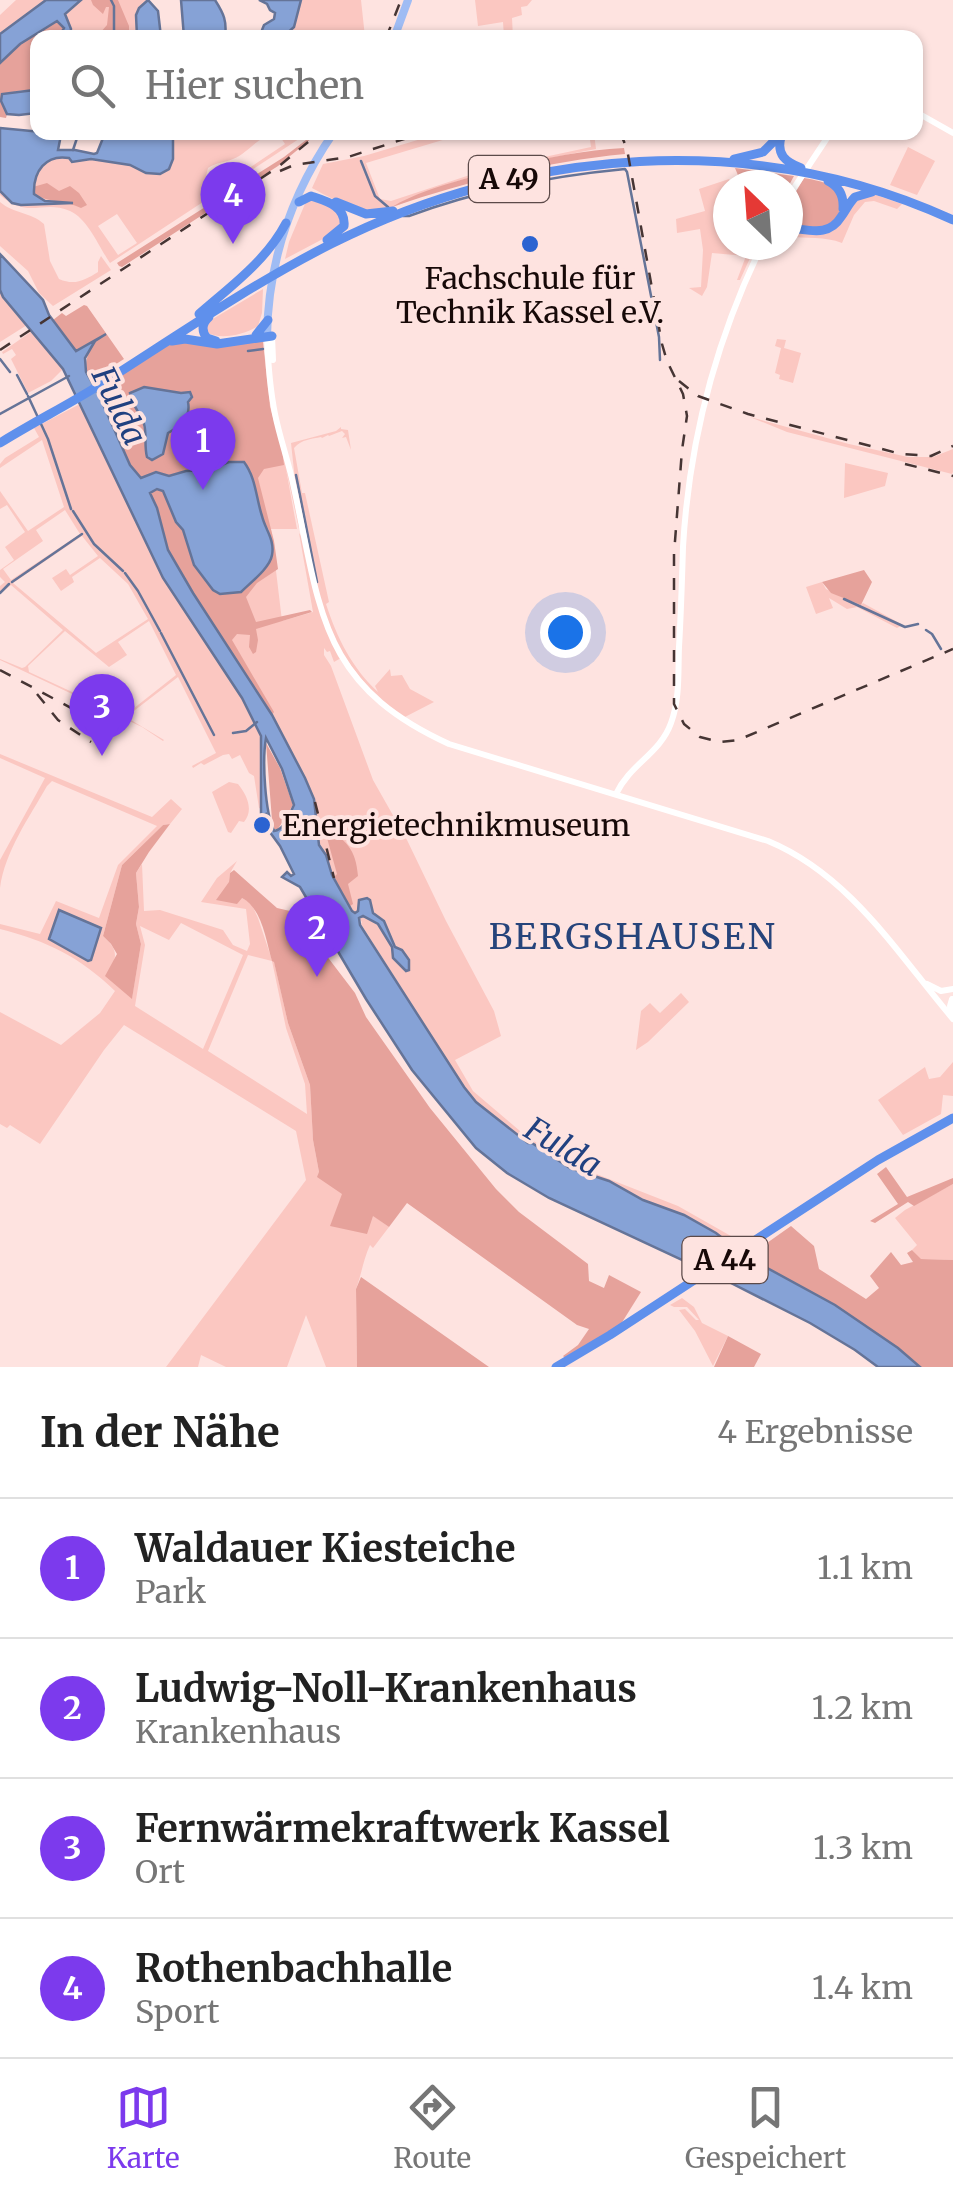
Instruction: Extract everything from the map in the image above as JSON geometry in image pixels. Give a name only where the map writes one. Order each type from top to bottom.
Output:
[{"type":"highway","points":[[735,161],[763,152],[775,140]]},
{"type":"highway","points":[[779,140],[780,153],[797,168]]},
{"type":"highway","name":"A 49","points":[[0,440],[74,401],[268,273],[396,212],[497,181],[628,160],[735,161],[797,168],[953,217]]},
{"type":"highway","name":"A 49","points":[[818,175],[896,192],[953,217]]},
{"type":"highway","points":[[818,175],[840,191],[844,202],[842,217]]},
{"type":"highway","points":[[306,188],[360,213],[396,212]]},
{"type":"highway","points":[[803,229],[832,228],[852,199],[862,193],[899,198]]},
{"type":"highway","points":[[299,202],[314,196],[336,206],[344,215],[342,230],[316,248]]},
{"type":"highway","name":"A 49","points":[[133,361],[322,249],[396,212]]},
{"type":"highway","points":[[192,320],[260,262],[286,223]]},
{"type":"highway","points":[[227,303],[205,321],[206,337],[216,342],[264,338]]},
{"type":"highway","points":[[264,338],[268,320]]},
{"type":"highway","points":[[160,346],[181,340],[217,344],[264,338]]},
{"type":"highway","name":"A 44","points":[[566,1367],[840,1187],[953,1121]]},
{"type":"highway","name":"A 44","points":[[556,1367],[611,1336]]},
{"type":"main road","points":[[399,30],[410,0]]},
{"type":"main road","points":[[923,116],[953,134]]},
{"type":"main road","points":[[332,140],[299,191],[286,223],[264,338],[275,414],[314,588],[341,656],[374,698],[410,724],[449,744],[768,842],[799,856],[844,890],[953,1018]]},
{"type":"main road","points":[[803,174],[826,140]]},
{"type":"main road","points":[[277,263],[317,162]]},
{"type":"main road","points":[[616,794],[622,782],[662,741],[676,710],[686,506],[695,444],[706,393],[730,318],[755,260]]},
{"type":"main road","points":[[268,320],[274,280]]},
{"type":"main road","points":[[622,782],[622,790],[633,800]]},
{"type":"main road","points":[[918,978],[936,990],[953,990]]},
{"type":"main road","points":[[941,1005],[953,990]]},
{"type":"main road","points":[[941,1005],[953,998]]},
{"type":"main road","points":[[953,998],[953,1018]]},
{"type":"shaded area","points":[[16,0],[46,0],[0,34],[0,15]]},
{"type":"shaded area","points":[[81,0],[148,0],[136,22],[137,30],[71,30],[65,14]]},
{"type":"shaded area","points":[[91,0],[118,0],[129,30],[103,30],[109,7],[103,14]]},
{"type":"shaded area","points":[[301,0],[361,0],[364,30],[291,30]]},
{"type":"shaded area","points":[[475,0],[532,0],[521,7],[522,15],[512,18],[513,30],[504,30],[503,22],[478,26]]},
{"type":"shaded area","points":[[57,21],[64,28],[63,30],[43,30]]},
{"type":"shaded area","points":[[30,38],[30,90],[16,91],[1,101],[7,114],[6,118],[0,117],[0,63]]},
{"type":"shaded area","points":[[173,140],[260,140],[238,156],[208,168],[205,180],[212,190],[285,144],[282,140],[297,140],[110,263],[88,227],[70,211],[12,203],[33,187],[40,166],[58,156],[130,165],[146,173],[165,172],[169,168]],"holes":[[[117,214],[137,243],[118,255],[98,226]]]},
{"type":"shaded area","points":[[310,140],[278,166],[122,267],[117,263]]},
{"type":"shaded area","points":[[418,140],[443,140],[366,163],[380,199],[391,201],[488,169],[591,147],[590,140],[595,140],[596,149],[481,174],[379,210],[355,208],[312,188],[323,164]]},
{"type":"shaded area","points":[[908,147],[935,161],[917,195],[890,185]]},
{"type":"shaded area","points":[[624,148],[625,154],[507,174],[392,207],[427,191],[503,168],[563,155]]},
{"type":"shaded area","points":[[803,180],[828,184],[839,198],[839,216],[821,228],[803,227]]},
{"type":"shaded area","points":[[47,183],[59,191],[70,186],[87,205],[81,208],[34,194],[33,187]]},
{"type":"shaded area","points":[[713,184],[713,253],[702,296],[689,288],[701,287],[700,229],[677,233],[676,219],[705,211],[699,189]]},
{"type":"shaded area","points":[[873,194],[902,204],[897,209],[865,202],[854,215],[842,243],[803,237],[803,224]]},
{"type":"shaded area","points":[[307,199],[338,210],[341,226],[285,259],[289,242]]},
{"type":"shaded area","points":[[0,202],[44,224],[50,261],[59,279],[75,282],[89,277],[98,272],[101,256],[111,270],[53,306],[39,293],[28,271],[0,246]]},
{"type":"shaded area","points":[[744,260],[749,260],[740,280]]},
{"type":"shaded area","points":[[263,289],[258,326],[233,335],[207,332],[211,320]]},
{"type":"shaded area","points":[[0,290],[27,325],[0,342]]},
{"type":"shaded area","points":[[84,305],[124,359],[91,380],[87,360],[95,340],[77,352],[53,320]]},
{"type":"shaded area","points":[[32,331],[63,369],[51,381],[28,393],[11,359],[16,355],[12,349],[2,352]]},
{"type":"shaded area","points":[[777,339],[786,340],[784,348],[801,353],[793,383],[779,379],[780,375],[775,373],[781,348],[775,346]]},
{"type":"shaded area","points":[[263,342],[270,407],[284,465],[264,469],[258,478],[278,569],[257,583],[246,597],[256,622],[312,612],[256,629],[258,640],[253,654],[250,635],[237,634],[232,640],[274,712],[272,715],[168,550],[150,492],[163,491],[183,530],[194,565],[213,590],[240,592],[268,564],[271,542],[250,470],[218,465],[208,470],[141,479],[130,465],[97,391],[170,343]],"holes":[[[145,387],[181,393],[179,427],[168,433],[163,454],[144,438],[144,426],[130,394]]]},
{"type":"shaded area","points":[[265,354],[271,410],[282,444],[300,525],[299,529],[285,464],[297,529],[271,529],[282,621],[313,612],[299,533],[313,589],[341,658],[334,662],[330,651],[324,648],[324,655],[373,780],[494,1011],[501,1036],[455,1060],[473,1091],[527,1137],[576,1166],[678,1206],[752,1248],[747,1257],[696,1222],[609,1181],[570,1168],[518,1136],[476,1102],[332,875],[319,845],[314,799],[273,712],[231,640]]},
{"type":"shaded area","points":[[81,405],[163,578],[242,698],[261,736],[261,809],[254,776],[240,755],[232,759],[229,754],[223,755],[193,768],[216,753],[178,677],[126,717],[164,740],[163,741],[142,727],[0,660],[25,667],[63,630],[11,585],[0,594],[0,586],[5,582],[0,570],[14,560],[5,547],[25,532],[7,505],[0,509],[0,491],[28,531],[64,507],[42,440],[0,468],[5,458],[39,437],[34,428]],"holes":[[[65,510],[80,534],[11,580],[3,569],[43,541],[36,530]],[[82,536],[98,556],[70,575],[66,569],[52,578],[61,591],[74,582],[72,577],[100,558],[128,584],[148,619],[96,653],[13,583]],[[149,621],[176,675],[124,716],[29,672],[28,666],[65,631],[109,667],[127,655],[118,642]]]},
{"type":"shaded area","points":[[750,417],[908,457],[933,457],[953,449],[953,472],[787,432]]},
{"type":"shaded area","points":[[341,427],[348,430],[351,450],[342,431],[304,441],[294,448],[302,493],[329,602],[326,604],[353,663],[378,692],[375,686],[390,669],[391,676],[402,675],[410,689],[434,702],[403,718],[376,698],[343,655],[324,618],[296,489],[291,443]]},
{"type":"shaded area","points":[[845,463],[888,473],[885,486],[844,498]]},
{"type":"shaded area","points":[[864,570],[872,582],[861,605],[831,593],[822,582]]},
{"type":"shaded area","points":[[822,582],[826,589],[903,625],[897,628],[857,607],[847,609],[829,598],[833,608],[816,614],[806,587]]},
{"type":"shaded area","points":[[266,743],[293,805],[278,829],[274,829],[272,820]]},
{"type":"shaded area","points":[[0,754],[152,817],[171,799],[182,809],[122,865],[103,936],[114,949],[113,964],[132,998],[141,944],[136,924],[136,873],[142,864],[144,911],[160,910],[223,930],[233,945],[247,951],[250,944],[246,909],[201,902],[217,878],[237,861],[229,882],[251,903],[258,918],[274,961],[288,1023],[310,1085],[319,1172],[389,1227],[373,1248],[370,1245],[356,1289],[357,1367],[326,1367],[306,1315],[287,1367],[226,1367],[201,1355],[198,1367],[166,1367],[306,1180],[296,1131],[124,1025],[40,1144],[10,1125],[7,1128],[0,1124],[0,1012],[61,1045],[100,1013],[115,991],[76,960],[48,945],[0,929],[0,924],[40,934],[56,901],[99,918],[118,865],[157,826],[52,781],[12,848],[0,888],[0,860],[45,778],[0,758]],"holes":[[[181,923],[243,955],[203,1049],[135,1006],[145,945],[140,926],[169,940]],[[248,955],[272,961],[286,1028],[305,1084],[307,1114],[208,1051]]]},
{"type":"shaded area","points":[[229,782],[238,784],[249,808],[244,822],[239,821],[231,833],[212,792]]},
{"type":"shaded area","points":[[170,824],[136,873],[136,924],[141,944],[132,999],[105,976],[117,954],[103,936],[122,865],[163,825]]},
{"type":"shaded area","points":[[324,827],[344,841],[355,859],[358,876],[348,884],[353,904],[350,906],[334,877],[337,874]]},
{"type":"shaded area","points":[[234,870],[277,908],[290,911],[310,934],[355,993],[366,1017],[430,1108],[496,1189],[519,1212],[588,1264],[589,1281],[604,1288],[609,1275],[641,1292],[621,1324],[565,1358],[589,1329],[577,1325],[407,1203],[389,1227],[373,1216],[367,1234],[330,1226],[342,1194],[317,1177],[310,1085],[288,1023],[262,926],[254,909],[242,898],[237,904],[216,900]]},
{"type":"shaded area","points":[[681,993],[689,1002],[636,1050],[641,1011],[650,1003],[660,1013]]},
{"type":"shaded area","points":[[953,1062],[953,1096],[943,1095],[941,1114],[903,1135],[878,1100],[925,1067],[929,1079],[940,1077]]},
{"type":"shaded area","points":[[886,1167],[907,1197],[953,1178],[953,1184],[914,1206],[908,1202],[875,1223],[870,1221],[898,1204],[877,1174]]},
{"type":"shaded area","points":[[953,1184],[953,1260],[920,1259],[912,1250],[917,1245],[895,1218]]},
{"type":"shaded area","points":[[791,1226],[814,1246],[819,1269],[866,1299],[879,1288],[870,1276],[891,1252],[901,1265],[913,1262],[907,1253],[912,1250],[921,1259],[953,1260],[953,1367],[920,1367],[858,1321],[747,1257]]},
{"type":"shaded area","points":[[361,1277],[489,1367],[357,1367],[356,1289]]},
{"type":"shaded area","points":[[682,1298],[694,1307],[702,1323],[728,1336],[713,1366],[679,1310],[685,1309],[699,1320],[687,1307],[670,1305]]},
{"type":"shaded area","points":[[728,1336],[761,1354],[754,1367],[714,1367]]},
{"type":"water","points":[[46,0],[81,0],[65,14],[71,30],[63,30],[57,21],[43,30],[30,30],[30,38],[0,63],[0,34]]},
{"type":"water","points":[[148,0],[158,11],[160,30],[137,30],[139,8]]},
{"type":"water","points":[[181,0],[215,0],[226,30],[183,30]]},
{"type":"water","points":[[259,0],[301,0],[294,27],[262,30],[274,19],[275,13]]},
{"type":"water","points":[[30,90],[30,114],[7,114],[2,94]]},
{"type":"water","points":[[0,128],[30,131],[30,140],[60,140],[58,150],[94,154],[102,140],[173,140],[173,159],[169,169],[160,174],[91,159],[72,162],[61,157],[42,166],[34,194],[45,201],[73,203],[21,205],[12,203],[0,191]]},
{"type":"water","points":[[0,254],[43,300],[49,315],[76,351],[106,334],[95,341],[85,358],[86,372],[130,465],[141,478],[156,472],[169,476],[208,470],[229,462],[244,462],[248,468],[272,544],[270,560],[259,575],[241,592],[220,594],[213,590],[194,565],[183,530],[163,491],[157,489],[150,493],[168,550],[272,715],[305,778],[314,799],[319,845],[352,911],[358,911],[359,900],[367,898],[373,913],[384,921],[395,947],[409,960],[409,970],[393,958],[392,947],[378,924],[363,916],[359,918],[476,1102],[528,1143],[570,1168],[609,1181],[716,1233],[747,1257],[835,1305],[920,1367],[878,1367],[810,1323],[549,1198],[507,1173],[476,1148],[412,1070],[300,887],[282,877],[287,872],[294,874],[261,820],[267,817],[261,816],[261,736],[242,698],[163,578],[63,369],[0,290]],"holes":[[[266,738],[294,805],[284,825],[274,831],[265,786]]]},
{"type":"water","points":[[144,387],[190,392],[192,397],[184,421],[168,433],[163,454],[152,460],[147,457],[144,424],[130,393]]},
{"type":"water","points":[[59,910],[101,928],[91,960],[49,939]]},
{"type":"waterway","points":[[111,0],[114,30]]},
{"type":"waterway","points":[[73,150],[76,140]]},
{"type":"waterway","points":[[361,161],[375,196],[388,207]]},
{"type":"waterway","points":[[403,216],[516,185],[625,169],[659,337],[660,360]]},
{"type":"waterway","points":[[248,351],[263,349]]},
{"type":"waterway","points":[[0,359],[10,372]]},
{"type":"waterway","points":[[17,375],[27,394]]},
{"type":"waterway","name":"Fulda","points":[[0,414],[69,376]]},
{"type":"waterway","points":[[28,396],[48,439],[71,509]]},
{"type":"waterway","points":[[296,475],[317,582]]},
{"type":"waterway","points":[[73,511],[94,544],[123,571]]},
{"type":"waterway","points":[[12,582],[82,534]]},
{"type":"waterway","points":[[125,573],[160,631]]},
{"type":"waterway","points":[[0,593],[9,584]]},
{"type":"waterway","points":[[844,599],[905,627],[918,624]]},
{"type":"waterway","points":[[926,630],[941,649]]},
{"type":"waterway","points":[[161,633],[214,735]]},
{"type":"waterway","points":[[233,733],[246,731],[257,722]]},
{"type":"railway","points":[[389,30],[401,0]]},
{"type":"railway","points":[[0,350],[278,167],[310,140]]},
{"type":"railway","points":[[280,171],[294,165],[348,157],[401,140]]},
{"type":"railway","points":[[623,140],[662,344],[683,394],[687,416],[674,554],[674,704],[684,724],[700,737],[720,742],[738,740],[953,649]]},
{"type":"railway","points":[[679,381],[698,396],[748,414],[901,454],[931,456],[953,446]]},
{"type":"railway","points":[[905,464],[953,476]]},
{"type":"railway","points":[[0,670],[118,733]]},
{"type":"railway","points":[[37,694],[58,720],[91,742]]},
{"type":"railway","points":[[315,802],[334,878]]},
{"type":"place","name":"Rothenbachhalle","points":[[233,244]]},
{"type":"place","name":"Fachschule für Technik Kassel e.V.","points":[[530,244]]},
{"type":"place","name":"Waldauer Kiesteiche","points":[[203,490]]},
{"type":"place","name":"Fernwärmekraftwerk Kassel","points":[[102,756]]},
{"type":"place","name":"Energietechnikmuseum","points":[[262,825]]},
{"type":"place","name":"Ludwig-Noll-Krankenhaus","points":[[317,977]]},
{"type":"district","name":"BERGSHAUSEN","points":[[633,937]]}]
